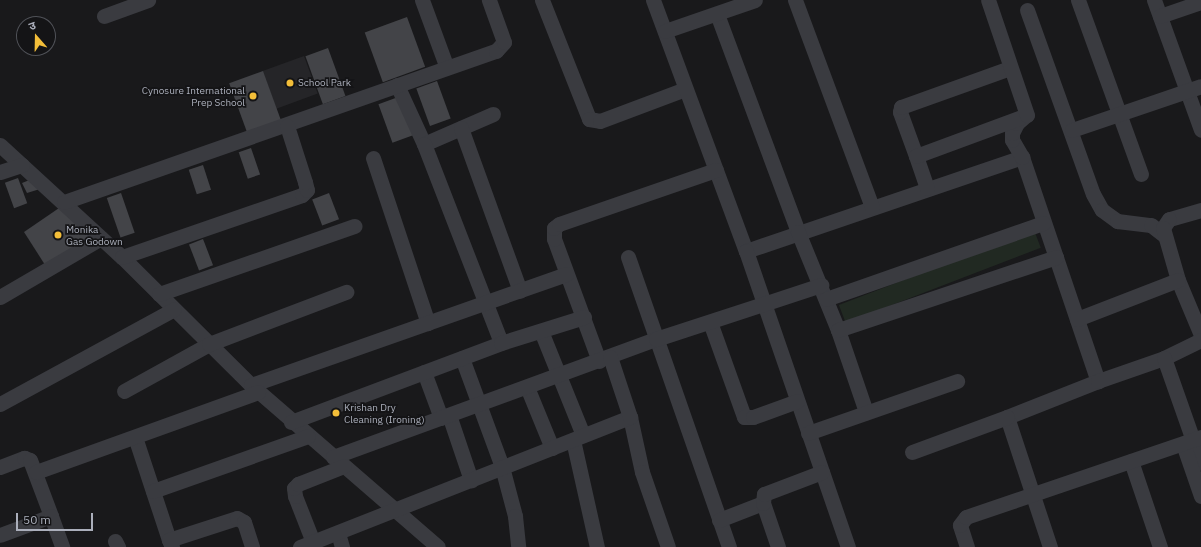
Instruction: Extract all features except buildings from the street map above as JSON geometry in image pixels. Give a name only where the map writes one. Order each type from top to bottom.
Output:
[{"type":"street","points":[[104,16],[148,0]]},
{"type":"street","points":[[422,0],[447,68]]},
{"type":"street","points":[[64,202],[287,126],[502,47],[504,42],[489,0]]},
{"type":"street","points":[[542,0],[589,119],[600,121],[684,89]]},
{"type":"street","points":[[653,0],[684,89],[746,251],[848,547]]},
{"type":"street","points":[[665,31],[755,0]]},
{"type":"street","points":[[795,0],[872,207]]},
{"type":"street","points":[[988,0],[1027,114]]},
{"type":"street","points":[[1078,0],[1141,174]]},
{"type":"street","points":[[1154,0],[1201,130]]},
{"type":"street","points":[[1160,16],[1201,2]]},
{"type":"street","points":[[1027,10],[1072,130],[1093,194],[1104,214],[1117,221],[1151,225],[1164,235]]},
{"type":"street","points":[[717,14],[798,232],[821,285],[838,330],[866,412]]},
{"type":"street","points":[[928,188],[900,112],[901,107],[1010,68]]},
{"type":"street","points":[[397,86],[424,144],[484,304],[501,343]]},
{"type":"street","points":[[1072,130],[1118,113],[1201,86]]},
{"type":"street","points":[[424,144],[493,114]]},
{"type":"street","points":[[916,156],[1027,114]]},
{"type":"street","points":[[1027,114],[1016,123],[1012,133],[1012,140],[1022,157],[1043,223],[1098,382]]},
{"type":"street","points":[[122,256],[302,195],[307,190],[287,126]]},
{"type":"street","points":[[461,128],[520,291]]},
{"type":"street","points":[[0,144],[122,256],[254,388],[291,422],[438,547]]},
{"type":"street","points":[[746,251],[798,232],[1022,157]]},
{"type":"street","points":[[372,158],[428,323]]},
{"type":"street","points":[[0,172],[22,165]]},
{"type":"street","points":[[668,547],[642,472],[630,417],[605,359],[584,317],[566,274],[552,233],[559,224],[716,170]]},
{"type":"street","points":[[1201,210],[1169,219],[1164,223],[1164,235],[1178,280],[1201,335]]},
{"type":"street","points":[[826,299],[1043,223]]},
{"type":"street","points":[[159,294],[354,226]]},
{"type":"street","points":[[0,297],[101,238]]},
{"type":"street","points":[[628,257],[729,547]]},
{"type":"street","points":[[838,330],[1056,257]]},
{"type":"street","points":[[36,472],[135,438],[254,388],[428,323],[566,274]]},
{"type":"street","points":[[1077,319],[1178,280]]},
{"type":"street","points":[[630,417],[471,480],[392,509],[340,540],[306,545],[294,488],[298,484],[338,461],[445,417],[656,339],[764,305],[821,285]]},
{"type":"street","points":[[124,391],[209,344],[346,292]]},
{"type":"street","points":[[0,404],[174,309]]},
{"type":"street","points":[[291,422],[501,343],[584,317]]},
{"type":"street","points":[[710,322],[744,417],[753,417],[797,401]]},
{"type":"street","points":[[541,331],[560,375],[578,438],[597,547]]},
{"type":"street","points":[[912,452],[1164,358],[1201,340]]},
{"type":"street","points":[[462,358],[502,467],[516,516],[518,547]]},
{"type":"street","points":[[1164,358],[1201,463]]},
{"type":"street","points":[[424,372],[445,417],[471,480]]},
{"type":"street","points":[[808,433],[957,381]]},
{"type":"street","points":[[527,387],[552,448]]},
{"type":"street","points":[[1007,417],[1050,547]]},
{"type":"street","points":[[153,491],[308,436]]},
{"type":"street","points":[[135,438],[171,544],[238,518],[244,522],[252,547]]},
{"type":"street","points":[[967,547],[960,525],[961,520],[1033,493],[1192,441]]},
{"type":"street","points":[[1192,441],[1201,496]]},
{"type":"street","points":[[0,467],[28,458],[36,472],[62,547]]},
{"type":"street","points":[[1131,461],[1160,547]]},
{"type":"street","points":[[778,547],[763,503],[764,494],[822,472]]},
{"type":"street","points":[[719,520],[763,503]]},
{"type":"street","points":[[0,535],[51,516]]},
{"type":"shaded area","name":"School Park","points":[[304,56],[318,94],[276,109],[263,71]]},
{"type":"shaded area","points":[[1034,230],[1041,248],[846,323],[839,305]]},
{"type":"place","name":"School Park","points":[[290,83]]},
{"type":"place","name":"Cynosure International Prep School","points":[[253,96]]},
{"type":"place","name":"Monika Gas Godown","points":[[58,235]]},
{"type":"place","name":"Krishan Dry Cleaning (Ironing)","points":[[336,413]]}]
